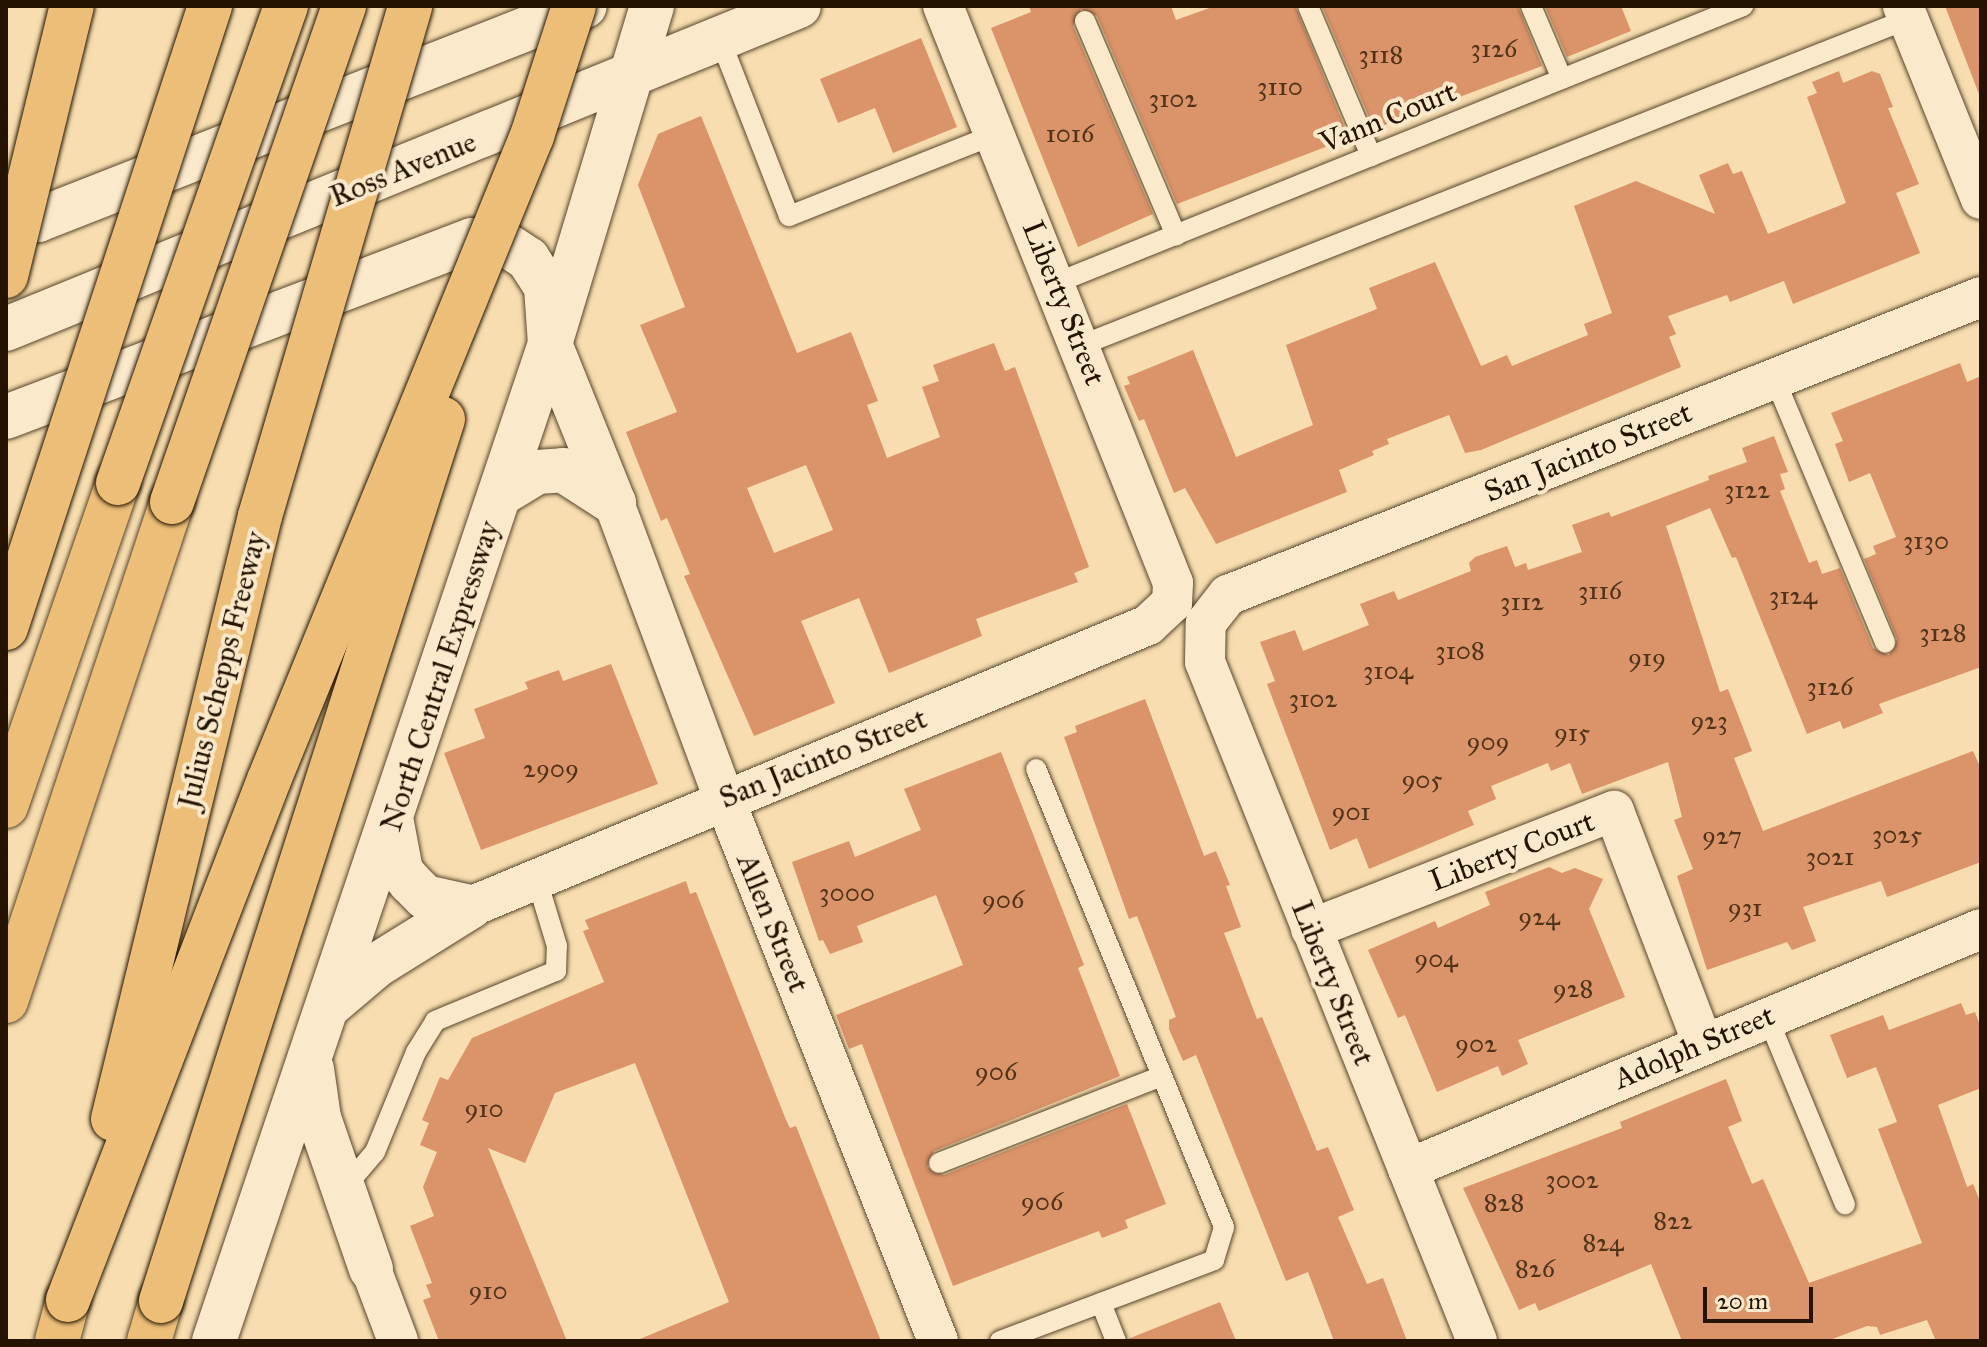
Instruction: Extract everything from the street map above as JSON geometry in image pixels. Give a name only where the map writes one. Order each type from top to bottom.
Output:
[{"type":"highway","points":[[6,276],[72,6]]},
{"type":"highway","points":[[6,628],[210,6]]},
{"type":"highway","points":[[6,806],[286,6]]},
{"type":"highway","points":[[6,1001],[172,502],[344,6]]},
{"type":"highway","name":"Julius Schepps Freeway","points":[[62,1321],[260,516],[410,6]]},
{"type":"highway","points":[[155,1321],[574,6]]},
{"type":"highway","points":[[62,1321],[334,617],[532,136]]},
{"type":"main road","points":[[6,219],[38,220],[585,6]]},
{"type":"main road","name":"North Central Expressway","points":[[214,1341],[331,1004],[501,494],[550,344],[652,6]]},
{"type":"main road","name":"Ross Avenue","points":[[6,329],[629,78],[799,6]]},
{"type":"main road","points":[[6,417],[472,240],[502,242],[528,259],[546,287],[550,344],[614,503]]},
{"type":"main road","points":[[501,494],[537,472],[563,470],[614,503]]},
{"type":"main road","points":[[392,823],[401,871],[410,882],[425,897],[470,907]]},
{"type":"main road","points":[[331,1004],[377,965],[470,907]]},
{"type":"main road","points":[[311,1063],[319,1118],[371,1269]]},
{"type":"street","name":"Liberty Street","points":[[943,6],[1082,345],[1173,583],[1172,603]]},
{"type":"street","points":[[1906,13],[1977,176]]},
{"type":"street","name":"San Jacinto Street","points":[[1206,623],[1228,595],[1981,297]]},
{"type":"street","name":"Allen Street","points":[[614,503],[724,798],[938,1341]]},
{"type":"street","name":"San Jacinto Street","points":[[470,907],[724,798],[1148,625],[1172,603]]},
{"type":"street","name":"Liberty Street","points":[[1206,623],[1205,662],[1477,1341]]},
{"type":"street","name":"Liberty Court","points":[[1311,929],[1614,811],[1703,1044]]},
{"type":"street","name":"Adolph Street","points":[[1408,1169],[1767,1016],[1981,929]]},
{"type":"street","points":[[371,1269],[398,1341]]},
{"type":"lane","points":[[1308,6],[1371,156]]},
{"type":"lane","points":[[1531,6],[1562,79]]},
{"type":"lane","name":"Vann Court","points":[[1056,283],[1743,6]]},
{"type":"lane","points":[[1082,345],[1906,13]]},
{"type":"lane","points":[[1085,21],[1176,235]]},
{"type":"lane","points":[[720,39],[789,216],[996,134]]},
{"type":"lane","points":[[1774,377],[1885,643]]},
{"type":"lane","points":[[1000,1341],[1214,1260],[1224,1227],[1036,769]]},
{"type":"lane","points":[[345,1187],[375,1152],[416,1052],[435,1021],[556,971],[557,946],[537,880]]},
{"type":"lane","points":[[1767,1016],[1845,1204]]},
{"type":"lane","points":[[939,1163],[1162,1076]]},
{"type":"lane","points":[[1101,1303],[1116,1341]]},
{"type":"building","points":[[1029,6],[1171,6],[1176,20],[1215,6],[1295,6],[1349,138],[1177,204],[1097,16],[1081,9],[1073,26],[1153,214],[1078,247],[991,28],[1031,12]]},
{"type":"building","points":[[1322,6],[1518,6],[1542,66],[1374,129]]},
{"type":"building","points":[[1545,6],[1621,6],[1631,31],[1567,57]]},
{"type":"building","points":[[1945,6],[1981,6],[1979,94]]},
{"type":"building","points":[[921,38],[957,127],[893,153],[875,108],[838,123],[820,79]]},
{"type":"building","points":[[1839,71],[1843,83],[1872,71],[1880,74],[1893,107],[1888,108],[1919,184],[1896,193],[1920,253],[1793,304],[1784,281],[1730,302],[1727,295],[1668,316],[1676,334],[1669,337],[1681,367],[1481,450],[1465,453],[1449,415],[1387,439],[1389,444],[1372,451],[1374,455],[1339,470],[1347,492],[1216,544],[1185,488],[1174,493],[1144,419],[1139,421],[1124,386],[1130,384],[1127,377],[1193,350],[1236,457],[1313,425],[1286,345],[1377,309],[1369,288],[1435,262],[1481,366],[1507,355],[1512,366],[1588,335],[1584,324],[1612,313],[1574,206],[1636,181],[1715,214],[1699,175],[1728,163],[1733,174],[1742,171],[1768,234],[1846,203],[1807,97],[1817,93],[1812,82]]},
{"type":"building","points":[[701,116],[797,353],[851,332],[878,401],[867,405],[887,458],[940,437],[922,387],[939,381],[933,365],[994,343],[1005,371],[1015,367],[1089,567],[1074,573],[1078,582],[976,619],[982,636],[889,673],[859,598],[801,621],[835,703],[754,736],[684,576],[690,574],[667,518],[661,521],[626,432],[677,412],[640,325],[685,307],[638,185],[658,134]],"holes":[[[806,465],[833,530],[774,553],[747,488]]]},
{"type":"building","points":[[1960,363],[1967,382],[1981,376],[1981,667],[1879,704],[1883,713],[1843,729],[1840,721],[1807,734],[1736,557],[1732,558],[1710,508],[1666,526],[1720,692],[1728,689],[1752,751],[1734,758],[1763,831],[1973,751],[1981,769],[1981,862],[1887,897],[1881,881],[1803,907],[1816,941],[1792,950],[1787,942],[1707,970],[1677,876],[1693,869],[1674,820],[1682,817],[1668,762],[1582,794],[1570,763],[1551,771],[1548,763],[1491,786],[1496,799],[1468,811],[1474,825],[1369,869],[1357,838],[1330,850],[1267,684],[1275,681],[1260,642],[1295,630],[1303,651],[1369,625],[1360,604],[1394,591],[1398,600],[1471,571],[1469,563],[1475,557],[1507,546],[1515,567],[1526,563],[1528,570],[1582,552],[1572,525],[1609,512],[1611,517],[1709,480],[1708,476],[1747,462],[1742,448],[1774,436],[1788,472],[1780,474],[1785,489],[1780,491],[1809,563],[1817,560],[1822,574],[1840,568],[1873,648],[1889,655],[1897,639],[1864,559],[1876,554],[1873,546],[1896,537],[1870,473],[1849,482],[1835,444],[1843,441],[1831,413]]},
{"type":"building","points":[[611,664],[658,784],[481,850],[444,753],[485,738],[474,709],[528,689],[525,682],[559,670],[563,681]]},
{"type":"building","points":[[1145,699],[1204,856],[1216,851],[1230,885],[1226,886],[1241,927],[1224,933],[1257,1019],[1262,1017],[1317,1151],[1328,1147],[1354,1210],[1338,1217],[1367,1284],[1383,1278],[1407,1341],[1334,1341],[1308,1272],[1286,1281],[1196,1055],[1183,1061],[1169,1029],[1169,1020],[1176,1017],[1137,916],[1129,919],[1064,737],[1077,732],[1075,726]]},
{"type":"building","points":[[1001,752],[1084,965],[1078,968],[1120,1076],[934,1151],[927,1167],[944,1175],[1127,1104],[1166,1204],[1125,1220],[1128,1228],[1102,1238],[1099,1231],[953,1286],[862,1044],[849,1049],[836,1015],[963,965],[936,895],[857,926],[863,942],[830,954],[823,940],[819,941],[792,862],[849,841],[855,857],[921,830],[904,789]]},
{"type":"building","points":[[1549,867],[1562,873],[1575,868],[1603,879],[1589,909],[1625,997],[1518,1040],[1528,1064],[1502,1076],[1498,1066],[1437,1092],[1405,1015],[1398,1018],[1368,950],[1435,921],[1438,928],[1490,905],[1485,892]]},
{"type":"building","points":[[686,881],[690,894],[696,892],[786,1120],[790,1128],[796,1126],[881,1341],[635,1341],[729,1302],[635,1063],[555,1093],[525,1163],[488,1148],[567,1341],[439,1341],[423,1300],[431,1297],[426,1285],[432,1283],[410,1226],[434,1216],[423,1187],[437,1152],[420,1145],[429,1123],[422,1120],[440,1077],[448,1080],[472,1038],[604,982],[583,931],[589,929],[585,920]]},
{"type":"building","points":[[1961,1003],[1966,1015],[1975,1012],[1981,1028],[1981,1088],[1938,1105],[1967,1187],[1973,1184],[1981,1204],[1981,1341],[1936,1341],[1927,1320],[1880,1335],[1877,1327],[1867,1326],[1827,1341],[1682,1341],[1651,1264],[1539,1311],[1535,1303],[1519,1310],[1463,1188],[1622,1128],[1620,1122],[1726,1079],[1742,1121],[1728,1127],[1752,1184],[1763,1179],[1809,1283],[1922,1243],[1878,1129],[1897,1122],[1876,1067],[1847,1078],[1830,1035],[1883,1015],[1889,1030]]},
{"type":"building","points":[[1220,1302],[1236,1341],[1128,1339]]}]
